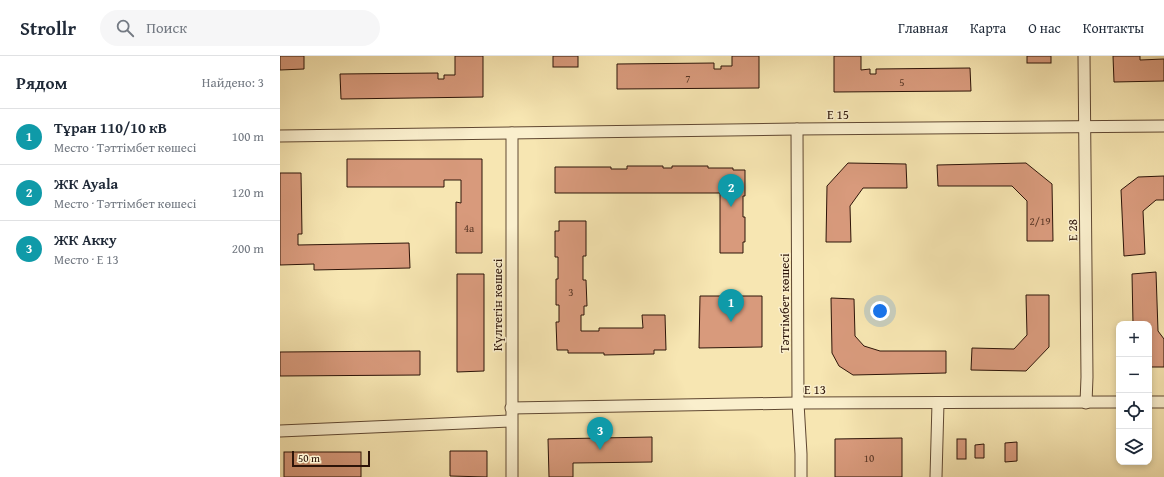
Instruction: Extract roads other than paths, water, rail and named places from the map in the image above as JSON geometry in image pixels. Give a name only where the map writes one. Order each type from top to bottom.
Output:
[{"type":"street","name":"E 28","points":[[1084,56],[1086,403]]},
{"type":"street","name":"E 15","points":[[280,136],[1164,126]]},
{"type":"street","name":"Тәттімбет көшесі","points":[[797,129],[798,403],[801,477]]},
{"type":"street","name":"Күлтегін көшесі","points":[[512,133],[512,477]]},
{"type":"street","name":"E 13","points":[[511,408],[798,403],[1116,402]]},
{"type":"street","points":[[1152,402],[1164,402]]},
{"type":"street","points":[[936,477],[938,403]]},
{"type":"street","points":[[280,431],[511,421]]},
{"type":"place","name":"ЖК Ayala","points":[[731,207]]},
{"type":"place","name":"Тұран 110/10 кВ","points":[[731,322]]},
{"type":"place","name":"ЖК Акку","points":[[600,450]]}]
